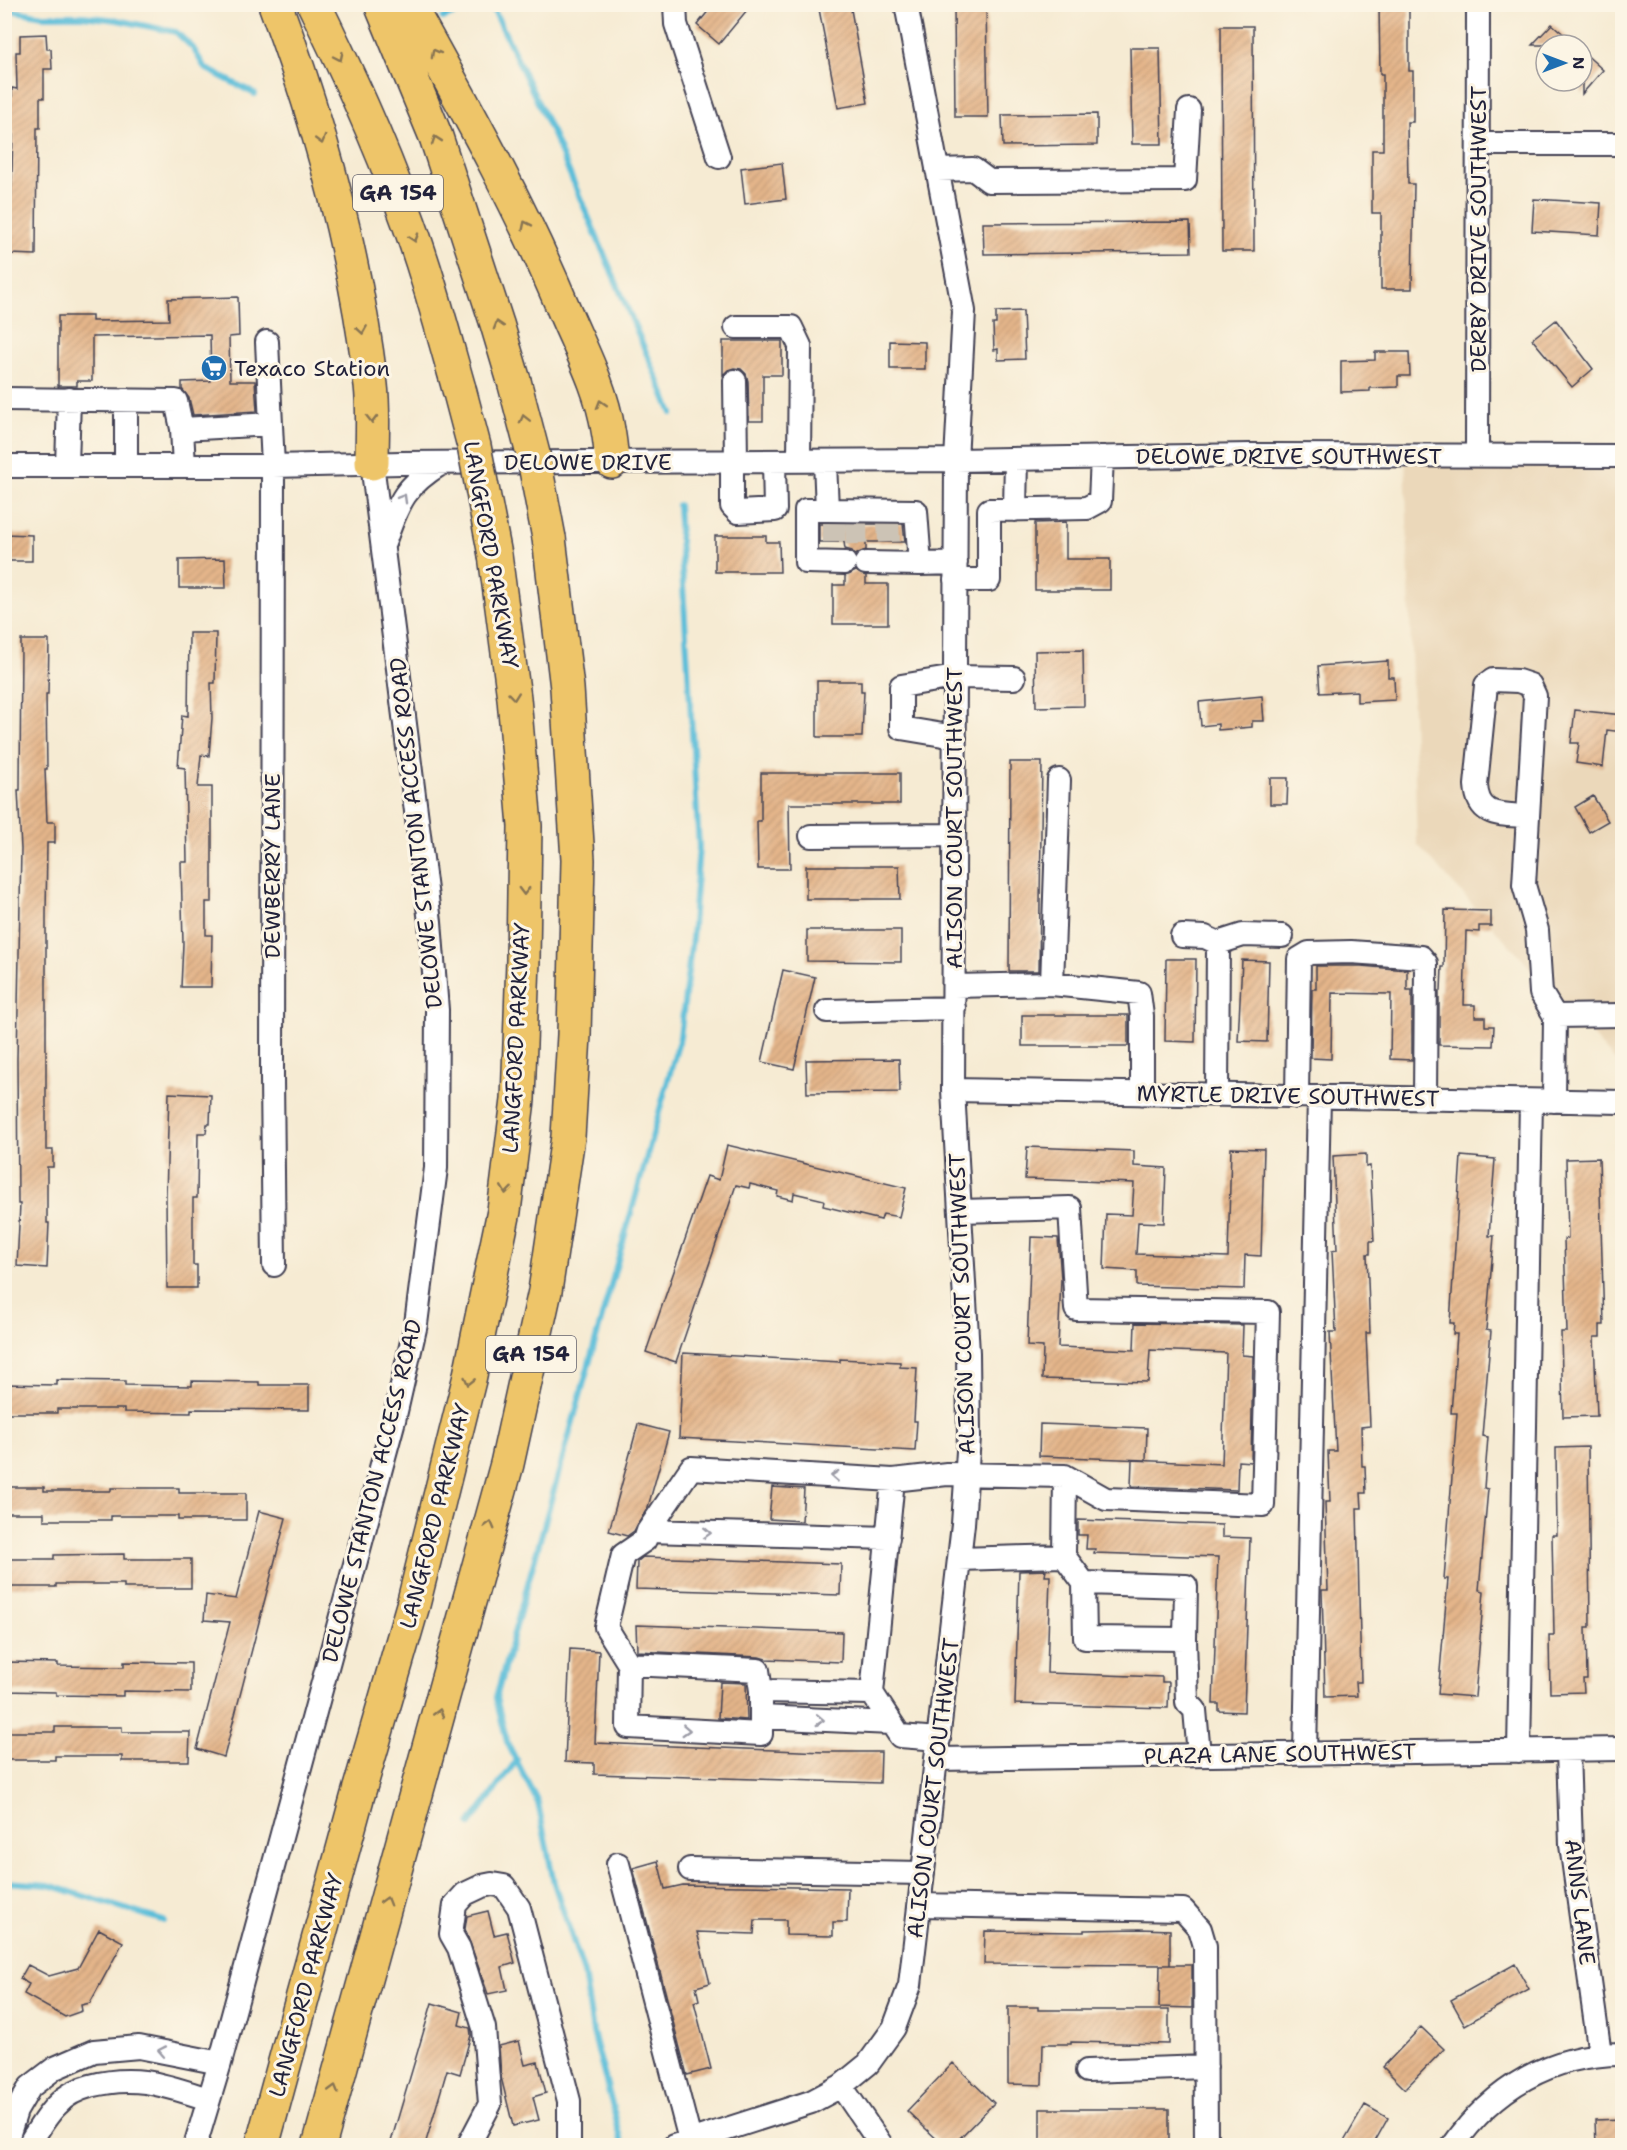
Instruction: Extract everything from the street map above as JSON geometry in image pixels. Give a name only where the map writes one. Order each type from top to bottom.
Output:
[{"type":"highway","points":[[275,4],[313,112],[330,174],[347,252],[371,387],[372,463]]},
{"type":"highway","name":"LANGFORD PARKWAY","points":[[262,2145],[357,1798],[413,1605],[469,1380],[504,1211],[518,1100],[523,960],[525,826],[514,698],[495,555],[478,468],[459,389],[405,210],[351,83],[314,4]]},
{"type":"highway","name":"GA 154","points":[[319,2145],[507,1464],[545,1291],[568,1137],[574,1035],[578,860],[567,688],[549,538],[532,454],[497,324],[436,137],[381,4]]},
{"type":"highway","points":[[408,4],[494,159],[544,261],[601,402],[608,428],[612,462]]},
{"type":"street","points":[[675,4],[676,24],[719,157]]},
{"type":"street","name":"ALISON COURT SOUTHWEST","points":[[691,2142],[812,2102],[842,2086],[868,2064],[894,2028],[910,1985],[959,1559],[969,1437],[968,1353],[953,1090],[956,460],[964,311],[906,4]]},
{"type":"street","name":"DERBY DRIVE SOUTHWEST","points":[[1478,4],[1478,454]]},
{"type":"street","points":[[937,170],[973,169],[989,181],[1185,180],[1189,110]]},
{"type":"street","points":[[1478,144],[1623,144]]},
{"type":"street","points":[[736,327],[791,327],[800,346],[799,461]]},
{"type":"street","name":"DEWBERRY LANE","points":[[267,342],[273,466],[274,1265]]},
{"type":"street","points":[[735,381],[732,506],[738,512],[775,510],[774,461]]},
{"type":"street","points":[[4,399],[176,401],[182,429],[184,466]]},
{"type":"street","points":[[67,466],[69,399]]},
{"type":"street","points":[[126,400],[126,466]]},
{"type":"street","points":[[182,429],[271,424]]},
{"type":"street","name":"DELOWE DRIVE SOUTHWEST","points":[[956,460],[1250,455],[1623,456]]},
{"type":"street","points":[[843,534],[889,535],[920,564],[989,580],[989,510],[1087,508],[1100,501],[1102,457]]},
{"type":"street","points":[[1015,510],[1016,459]]},
{"type":"street","name":"DELOWE DRIVE","points":[[4,466],[956,460]]},
{"type":"street","points":[[825,461],[843,534]]},
{"type":"street","name":"DELOWE STANTON ACCESS ROAD","points":[[195,2145],[220,2063],[394,1420],[416,1324],[436,1168],[437,1010],[435,977],[372,463]]},
{"type":"street","points":[[383,548],[396,511],[410,486],[442,463]]},
{"type":"street","points":[[843,534],[889,535],[916,510],[920,564]]},
{"type":"street","points":[[955,737],[901,728],[901,686],[955,677],[1014,678]]},
{"type":"street","points":[[1519,1751],[1543,1101],[1555,1016],[1541,993],[1537,930],[1524,885],[1535,696],[1530,684],[1493,680],[1486,685],[1476,799],[1484,808],[1498,814],[1527,816]]},
{"type":"street","points":[[1052,984],[1059,780]]},
{"type":"street","points":[[812,836],[954,835]]},
{"type":"street","points":[[1182,936],[1205,937],[1218,943],[1243,935],[1282,936]]},
{"type":"street","points":[[1217,1095],[1218,943]]},
{"type":"street","points":[[1305,1754],[1308,1097],[1299,959],[1308,953],[1351,952],[1421,957],[1426,963],[1425,1099]]},
{"type":"street","points":[[827,1011],[1052,984],[1139,993],[1142,1016],[1142,1094]]},
{"type":"street","points":[[1555,1016],[1623,1015]]},
{"type":"street","name":"MYRTLE DRIVE SOUTHWEST","points":[[953,1090],[1623,1102]]},
{"type":"street","points":[[891,1723],[628,1727],[629,1664],[606,1627],[623,1555],[645,1540],[648,1531],[691,1468],[894,1480],[947,1474],[1065,1476],[1106,1499],[1263,1505],[1268,1312],[1076,1309],[1070,1208],[960,1211]]},
{"type":"street","points":[[1065,1476],[1064,1556],[1084,1583],[1084,1638],[1185,1639]]},
{"type":"street","points":[[891,1723],[872,1693],[894,1480]]},
{"type":"street","points":[[648,1531],[888,1538]]},
{"type":"street","points":[[959,1559],[1064,1556]]},
{"type":"street","points":[[1084,1583],[1186,1586],[1187,1702],[1195,1710],[1200,1755]]},
{"type":"street","points":[[629,1664],[758,1670],[761,1691],[761,1725]]},
{"type":"street","points":[[761,1691],[872,1693]]},
{"type":"street","name":"PLAZA LANE SOUTHWEST","points":[[891,1723],[900,1736],[938,1749],[1200,1755],[1623,1749]]},
{"type":"street","name":"ANNS LANE","points":[[1568,1750],[1571,1845],[1611,2054]]},
{"type":"street","points":[[618,1864],[691,2142]]},
{"type":"street","points":[[690,1869],[923,1873]]},
{"type":"street","points":[[468,2145],[490,2104],[484,2028],[459,1948],[451,1934],[455,1905],[465,1894],[492,1884],[504,1886],[519,1908],[569,2102],[569,2145]]},
{"type":"street","points":[[920,1905],[1183,1910],[1200,1929],[1205,1946],[1206,2145]]},
{"type":"street","points":[[5,2145],[16,2111],[30,2087],[55,2068],[83,2055],[94,2051],[139,2047],[220,2063]]},
{"type":"street","points":[[1453,2145],[1489,2104],[1515,2083],[1542,2069],[1611,2054]]},
{"type":"street","points":[[83,2055],[91,2086]]},
{"type":"street","points":[[1087,2071],[1206,2067]]},
{"type":"street","points":[[28,2145],[58,2103],[80,2089],[108,2081],[128,2079],[159,2084],[208,2099]]},
{"type":"street","points":[[842,2086],[882,2145]]},
{"type":"shaded area","points":[[1405,454],[1622,461],[1622,1068],[1417,844]]},
{"type":"building","points":[[714,4],[752,4],[719,44],[697,25]]},
{"type":"building","points":[[818,4],[850,4],[868,103],[838,108]]},
{"type":"building","points":[[954,4],[986,4],[988,117],[955,117]]},
{"type":"building","points":[[1379,4],[1409,4],[1409,71],[1413,71],[1413,122],[1407,122],[1408,184],[1414,184],[1412,289],[1381,289],[1381,213],[1372,213],[1372,150],[1383,150],[1383,74],[1380,74]]},
{"type":"building","points":[[1552,24],[1562,33],[1543,33]]},
{"type":"building","points":[[1221,26],[1253,26],[1254,251],[1222,251]]},
{"type":"building","points":[[46,34],[47,49],[51,49],[52,69],[44,69],[44,98],[40,98],[40,128],[37,128],[36,255],[10,254],[13,128],[10,128],[11,117],[6,117],[7,98],[12,98],[12,88],[17,89],[16,52],[20,52],[20,35]]},
{"type":"building","points":[[1130,48],[1160,48],[1162,144],[1132,144]]},
{"type":"building","points":[[1594,62],[1603,70],[1594,80]]},
{"type":"building","points":[[1097,114],[1097,145],[1003,146],[1002,115]]},
{"type":"building","points":[[782,163],[786,199],[745,204],[741,168]]},
{"type":"building","points":[[1534,199],[1601,203],[1599,235],[1532,231]]},
{"type":"building","points":[[1190,222],[1191,252],[984,254],[983,223]]},
{"type":"building","points":[[238,297],[239,336],[229,337],[230,381],[255,381],[257,411],[193,415],[189,398],[182,389],[182,382],[211,381],[210,335],[92,337],[92,381],[77,381],[77,386],[58,386],[58,316],[92,316],[92,321],[169,320],[168,299]]},
{"type":"building","points":[[1023,311],[1025,359],[998,360],[998,349],[994,350],[993,324],[996,324],[996,312]]},
{"type":"building","points":[[1556,320],[1593,369],[1572,387],[1532,339]]},
{"type":"building","points":[[723,341],[782,341],[782,375],[763,375],[763,421],[749,421],[746,374],[741,369],[734,368],[723,375]]},
{"type":"building","points":[[890,341],[925,342],[925,369],[890,369]]},
{"type":"building","points":[[1375,352],[1409,352],[1410,376],[1398,376],[1398,387],[1341,392],[1341,361],[1375,360]]},
{"type":"building","points":[[1066,522],[1066,559],[1110,559],[1110,590],[1035,590],[1035,523]]},
{"type":"building","points":[[819,524],[903,524],[905,542],[866,542],[866,550],[855,555],[852,551],[845,549],[844,542],[819,542]]},
{"type":"building","points":[[4,534],[32,535],[32,561],[4,561]]},
{"type":"building","points":[[715,536],[766,536],[766,542],[779,542],[780,572],[715,572]]},
{"type":"building","points":[[225,559],[226,588],[179,588],[179,560]]},
{"type":"building","points":[[856,571],[866,576],[866,584],[888,584],[888,624],[833,624],[833,585],[845,585],[845,576]]},
{"type":"building","points":[[189,633],[216,633],[215,683],[211,683],[212,718],[209,756],[201,755],[198,787],[212,787],[212,902],[206,902],[206,935],[212,935],[211,987],[181,987],[183,944],[181,862],[187,862],[185,768],[178,767],[182,715],[188,716]]},
{"type":"building","points":[[21,640],[49,640],[48,694],[46,694],[47,769],[45,769],[47,822],[55,822],[55,843],[47,843],[46,1150],[53,1150],[53,1167],[47,1167],[47,1223],[49,1223],[47,1268],[17,1266],[20,1204],[18,1204],[17,1059],[21,849],[18,790],[20,790]]},
{"type":"building","points":[[1083,650],[1084,706],[1036,707],[1035,651]]},
{"type":"building","points":[[1388,661],[1388,677],[1394,677],[1395,700],[1357,702],[1357,691],[1320,693],[1318,666]]},
{"type":"building","points":[[817,681],[861,681],[861,691],[864,691],[862,737],[817,737]]},
{"type":"building","points":[[1262,696],[1264,721],[1252,721],[1252,727],[1218,730],[1218,724],[1201,726],[1199,702]]},
{"type":"building","points":[[1575,710],[1623,715],[1623,732],[1607,730],[1603,767],[1576,763],[1579,743],[1571,743]]},
{"type":"building","points":[[1010,762],[1042,762],[1039,971],[1009,971]]},
{"type":"building","points":[[761,773],[900,773],[900,804],[789,804],[790,869],[758,869],[757,821],[761,821]]},
{"type":"building","points":[[1270,778],[1288,778],[1287,804],[1270,804]]},
{"type":"building","points":[[1593,796],[1608,821],[1589,832],[1575,807]]},
{"type":"building","points":[[806,866],[899,866],[900,899],[806,899]]},
{"type":"building","points":[[1445,910],[1491,911],[1491,926],[1479,926],[1479,932],[1466,931],[1464,1005],[1475,1005],[1475,1017],[1485,1017],[1485,1026],[1494,1026],[1493,1046],[1439,1045],[1439,991],[1441,991],[1442,967],[1444,967]]},
{"type":"building","points":[[807,930],[901,930],[901,962],[807,961]]},
{"type":"building","points":[[1166,959],[1196,959],[1195,1042],[1165,1041]]},
{"type":"building","points":[[1242,960],[1269,961],[1267,1042],[1238,1041]]},
{"type":"building","points":[[1316,966],[1361,966],[1407,970],[1407,990],[1412,990],[1412,1060],[1390,1059],[1391,994],[1332,993],[1331,1059],[1311,1058],[1312,989],[1316,989]]},
{"type":"building","points":[[783,970],[815,977],[794,1069],[762,1062]]},
{"type":"building","points":[[1022,1015],[1128,1015],[1128,1046],[1022,1046]]},
{"type":"building","points":[[899,1059],[900,1092],[807,1093],[806,1060]]},
{"type":"building","points":[[169,1093],[211,1095],[210,1124],[207,1124],[206,1133],[198,1133],[197,1198],[193,1198],[193,1265],[197,1265],[197,1288],[167,1288],[166,1197]]},
{"type":"building","points":[[727,1145],[906,1188],[899,1217],[883,1214],[881,1220],[823,1206],[824,1200],[794,1193],[793,1200],[777,1196],[778,1191],[750,1184],[749,1188],[736,1185],[676,1362],[646,1352],[707,1176],[719,1180]]},
{"type":"building","points":[[1027,1147],[1134,1151],[1134,1166],[1166,1168],[1164,1223],[1138,1222],[1136,1254],[1228,1257],[1231,1148],[1264,1149],[1261,1256],[1245,1255],[1244,1289],[1137,1286],[1137,1271],[1104,1269],[1106,1214],[1132,1215],[1134,1183],[1025,1179]]},
{"type":"building","points":[[1366,1154],[1366,1167],[1370,1166],[1374,1241],[1370,1241],[1370,1254],[1367,1254],[1370,1333],[1366,1333],[1370,1426],[1361,1427],[1362,1466],[1365,1466],[1366,1493],[1361,1493],[1362,1508],[1357,1508],[1361,1682],[1356,1682],[1357,1696],[1325,1697],[1322,1590],[1328,1590],[1325,1502],[1330,1502],[1328,1451],[1336,1451],[1330,1332],[1336,1332],[1332,1251],[1337,1250],[1333,1156]]},
{"type":"building","points":[[1461,1156],[1495,1159],[1489,1236],[1494,1236],[1486,1330],[1491,1331],[1482,1436],[1488,1437],[1484,1488],[1488,1489],[1479,1590],[1484,1591],[1475,1697],[1438,1694],[1448,1579],[1444,1579],[1457,1413],[1451,1413],[1457,1334],[1453,1334],[1454,1323],[1450,1323]]},
{"type":"building","points":[[1599,1158],[1604,1325],[1600,1325],[1600,1337],[1594,1337],[1597,1416],[1563,1417],[1561,1332],[1567,1332],[1564,1239],[1568,1238],[1566,1159]]},
{"type":"building","points":[[1031,1237],[1058,1238],[1061,1279],[1058,1347],[1134,1350],[1135,1323],[1243,1325],[1242,1355],[1253,1356],[1251,1462],[1238,1461],[1237,1490],[1131,1486],[1132,1460],[1222,1464],[1226,1353],[1150,1350],[1148,1382],[1042,1379],[1043,1347],[1027,1346]]},
{"type":"building","points":[[683,1353],[840,1362],[840,1359],[900,1362],[900,1367],[917,1368],[915,1451],[679,1438]]},
{"type":"building","points":[[57,1380],[125,1381],[125,1385],[192,1386],[192,1381],[309,1385],[309,1410],[191,1409],[191,1413],[124,1412],[124,1409],[57,1409],[57,1413],[4,1413],[4,1384],[57,1385]]},
{"type":"building","points":[[638,1424],[669,1432],[648,1507],[634,1531],[627,1536],[609,1531]]},
{"type":"building","points":[[1040,1424],[1147,1428],[1146,1460],[1039,1456]]},
{"type":"building","points":[[1588,1447],[1590,1627],[1586,1627],[1587,1679],[1583,1679],[1584,1692],[1550,1693],[1549,1635],[1554,1635],[1552,1535],[1557,1535],[1556,1448]]},
{"type":"building","points":[[4,1487],[44,1487],[44,1491],[179,1488],[179,1493],[246,1493],[246,1520],[178,1520],[178,1516],[111,1516],[111,1520],[44,1520],[44,1513],[4,1513]]},
{"type":"building","points":[[772,1487],[804,1489],[802,1521],[769,1519]]},
{"type":"building","points":[[259,1511],[286,1518],[224,1757],[197,1749],[230,1622],[204,1620],[206,1595],[236,1599]]},
{"type":"building","points":[[1078,1520],[1222,1525],[1222,1537],[1250,1538],[1244,1712],[1219,1711],[1219,1704],[1213,1704],[1218,1557],[1094,1553],[1095,1549],[1086,1549],[1087,1535],[1078,1535]]},
{"type":"building","points":[[124,1554],[124,1559],[191,1559],[191,1588],[124,1588],[124,1584],[4,1587],[4,1559],[54,1559],[54,1555]]},
{"type":"building","points":[[643,1557],[841,1564],[840,1595],[636,1589],[637,1562]]},
{"type":"building","points":[[1046,1570],[1045,1576],[1050,1576],[1047,1673],[1162,1677],[1162,1682],[1169,1682],[1168,1708],[1015,1704],[1019,1571]]},
{"type":"building","points":[[636,1625],[842,1632],[841,1662],[637,1651]]},
{"type":"building","points":[[570,1649],[599,1651],[595,1743],[881,1752],[880,1783],[594,1774],[594,1763],[565,1762]]},
{"type":"building","points":[[4,1662],[124,1667],[124,1662],[191,1663],[191,1692],[123,1691],[123,1696],[56,1695],[56,1692],[4,1691]]},
{"type":"building","points":[[720,1682],[746,1683],[747,1720],[718,1718]]},
{"type":"building","points":[[55,1727],[122,1727],[122,1732],[190,1732],[189,1761],[122,1761],[122,1756],[55,1756],[55,1760],[4,1760],[4,1732],[55,1732]]},
{"type":"building","points":[[658,1861],[665,1889],[683,1885],[848,1888],[847,1922],[833,1922],[833,1936],[786,1935],[786,1920],[755,1920],[754,1934],[697,1932],[710,1983],[696,1987],[699,2000],[694,2002],[711,2069],[687,2075],[633,1868]]},
{"type":"building","points":[[488,1911],[494,1935],[507,1932],[515,1963],[502,1967],[507,1990],[488,1994],[465,1929],[467,1916]]},
{"type":"building","points":[[99,1929],[123,1942],[90,2003],[81,2005],[82,2011],[65,2017],[24,1994],[29,1984],[20,1979],[28,1965],[49,1976],[78,1968]]},
{"type":"building","points":[[1084,1930],[1170,1930],[1170,1965],[984,1964],[985,1931],[1084,1932]]},
{"type":"building","points":[[1515,1964],[1529,1989],[1465,2025],[1451,2000]]},
{"type":"building","points":[[1160,1965],[1192,1965],[1192,2008],[1159,2007]]},
{"type":"building","points":[[432,2003],[462,2012],[459,2025],[470,2028],[471,2035],[460,2074],[447,2070],[425,2145],[390,2145]]},
{"type":"building","points":[[1008,2007],[1038,2007],[1038,2010],[1169,2010],[1169,2044],[1071,2042],[1071,2044],[1043,2044],[1042,2085],[1008,2084]]},
{"type":"building","points":[[1421,2027],[1444,2049],[1405,2089],[1383,2067]]},
{"type":"building","points":[[519,2041],[525,2065],[538,2062],[546,2093],[533,2097],[539,2120],[513,2126],[501,2077],[499,2046]]},
{"type":"building","points":[[953,2063],[994,2103],[953,2145],[943,2145],[907,2111]]},
{"type":"building","points":[[1365,2105],[1388,2118],[1373,2145],[1342,2145]]},
{"type":"building","points":[[1040,2109],[1169,2109],[1169,2144],[1040,2144]]},
{"type":"building","points":[[1623,2119],[1623,2145],[1596,2145],[1595,2120]]},
{"type":"waterway","points":[[443,18],[477,4]]},
{"type":"waterway","points":[[491,4],[552,132],[672,413]]},
{"type":"waterway","points":[[4,9],[43,16],[82,16],[117,20],[176,32],[193,48],[205,68],[255,94]]},
{"type":"waterway","points":[[623,2146],[593,2032],[584,1973],[554,1883],[538,1803],[507,1742],[496,1698],[680,1037],[692,938],[699,847],[678,505]]},
{"type":"waterway","points":[[470,1824],[517,1760]]},
{"type":"waterway","points":[[4,1882],[49,1885],[164,1921]]},
{"type":"tunnel","points":[[834,522],[834,542]]},
{"type":"tunnel","points":[[856,522],[857,563]]},
{"type":"tunnel","points":[[888,522],[889,542]]},
{"type":"place","name":"Texaco Station","points":[[214,368]]}]
